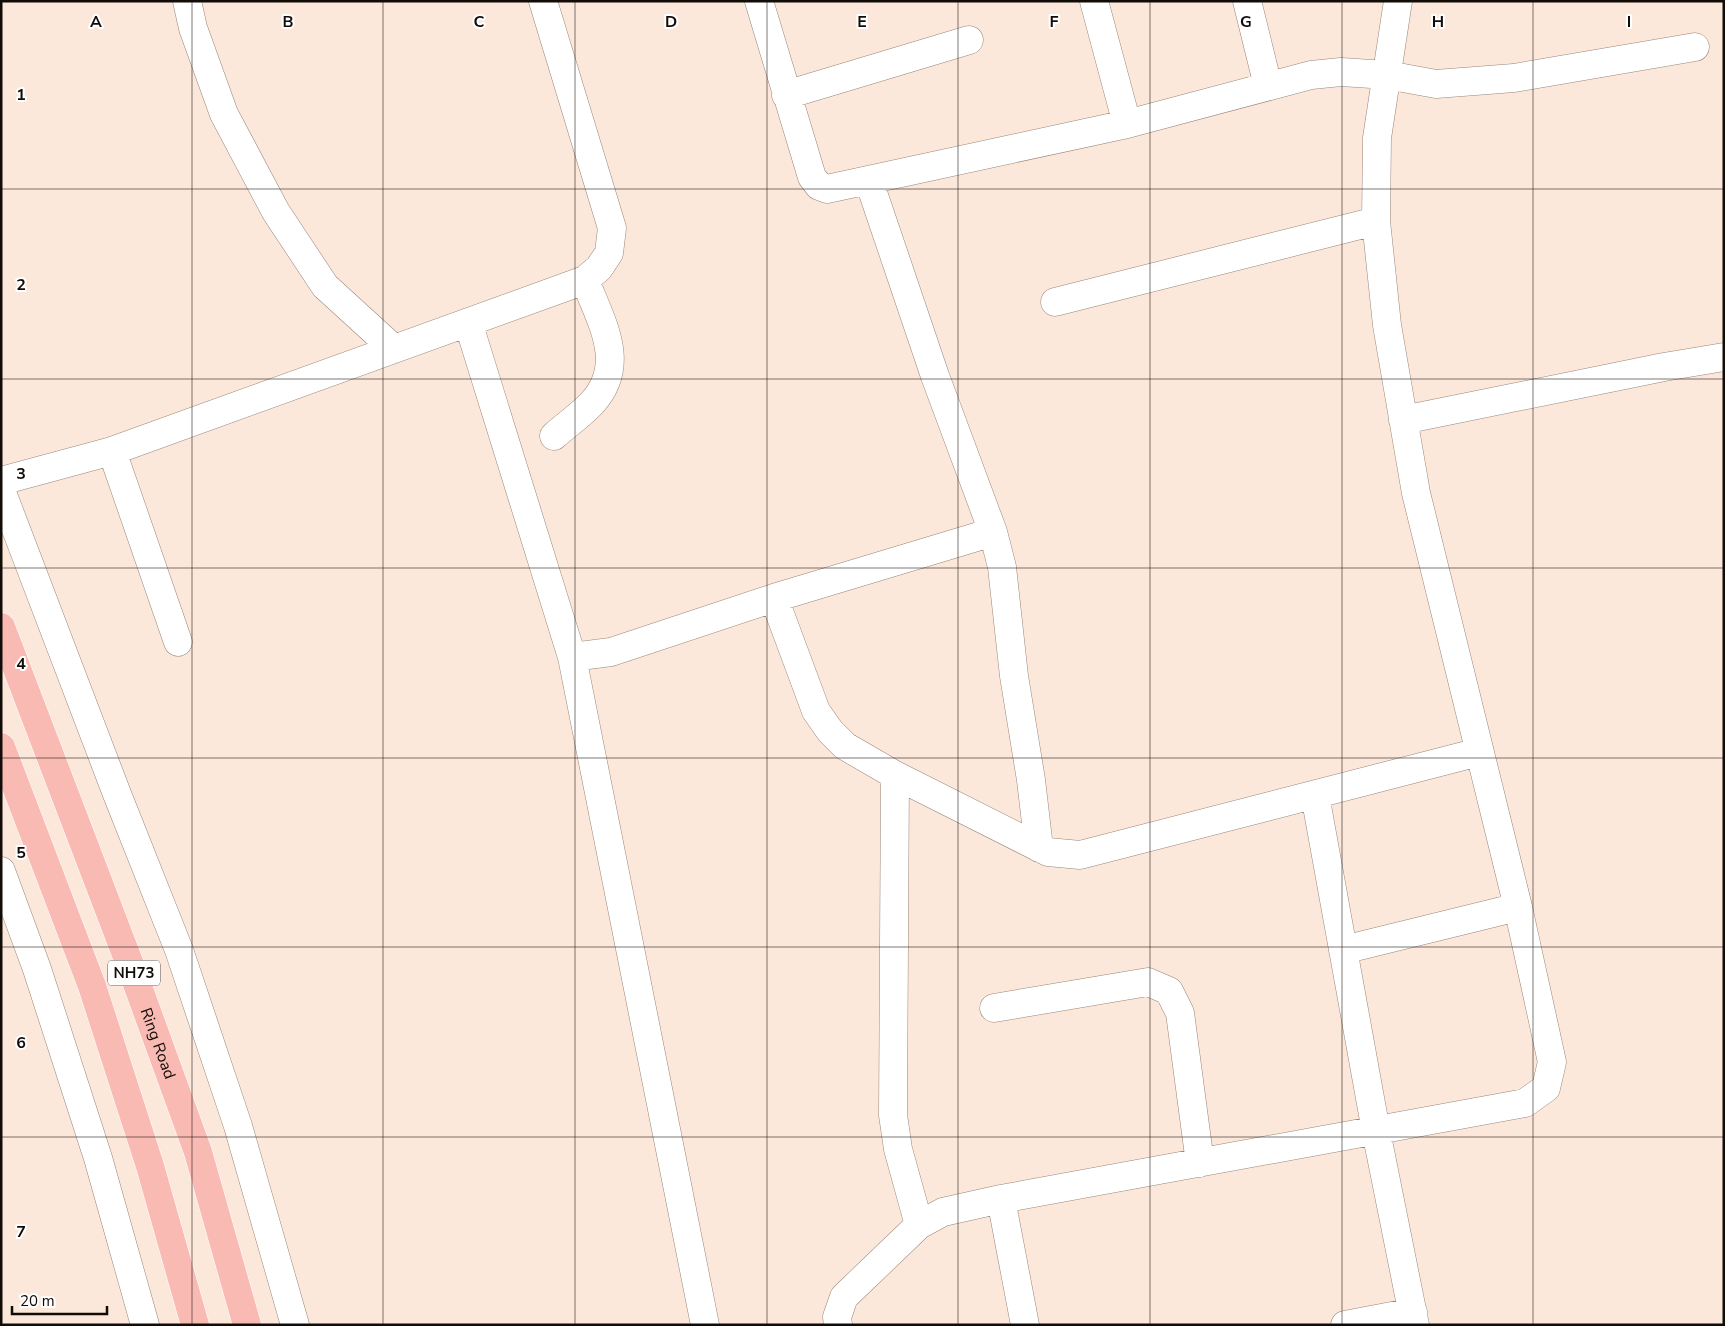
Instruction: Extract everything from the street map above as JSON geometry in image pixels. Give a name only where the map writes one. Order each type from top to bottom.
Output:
[{"type":"highway","name":"Ring Road","points":[[1,627],[132,970],[198,1152],[247,1325]]},
{"type":"highway","name":"NH73","points":[[1,747],[92,986],[150,1166],[195,1325]]},
{"type":"street","points":[[187,1],[192,28],[224,114],[276,212],[326,286],[394,349]]},
{"type":"street","points":[[1,481],[112,451],[585,280],[599,268],[609,253],[612,228],[543,1]]},
{"type":"street","points":[[759,1],[812,177],[819,186],[826,189],[1127,124],[1311,75],[1341,72],[1388,75],[1436,84],[1514,78],[1695,47]]},
{"type":"street","points":[[1094,1],[1127,124]]},
{"type":"street","points":[[1246,1],[1268,86]]},
{"type":"street","points":[[838,1325],[837,1317],[844,1298],[919,1225],[944,1212],[1001,1199],[1524,1103],[1546,1088],[1552,1062],[1518,906],[1416,493],[1387,325],[1376,221],[1377,138],[1398,1]]},
{"type":"street","points":[[786,95],[969,40]]},
{"type":"street","points":[[869,181],[935,376],[993,532],[1002,567],[1014,676],[1031,780],[1039,848]]},
{"type":"street","points":[[1055,302],[1376,221]]},
{"type":"street","points":[[554,436],[592,403],[605,385],[611,364],[610,345],[585,280]]},
{"type":"street","points":[[468,322],[572,657],[705,1325]]},
{"type":"street","points":[[1403,420],[1724,357]]},
{"type":"street","points":[[112,451],[178,642]]},
{"type":"street","points":[[1,490],[117,794],[179,950],[238,1126],[296,1325]]},
{"type":"street","points":[[572,657],[611,652],[774,598],[993,532]]},
{"type":"street","points":[[774,598],[816,711],[830,731],[845,746],[895,775],[1048,852],[1080,855],[1479,752]]},
{"type":"street","points":[[895,775],[893,1115],[898,1149],[919,1225]]},
{"type":"street","points":[[1315,794],[1376,1131],[1414,1318],[1345,1325]]},
{"type":"street","points":[[1,871],[98,1158],[145,1325]]},
{"type":"street","points":[[1343,950],[1518,906]]},
{"type":"street","points":[[994,1008],[1148,982],[1169,991],[1180,1013],[1200,1163]]},
{"type":"street","points":[[1001,1199],[1025,1325]]}]
